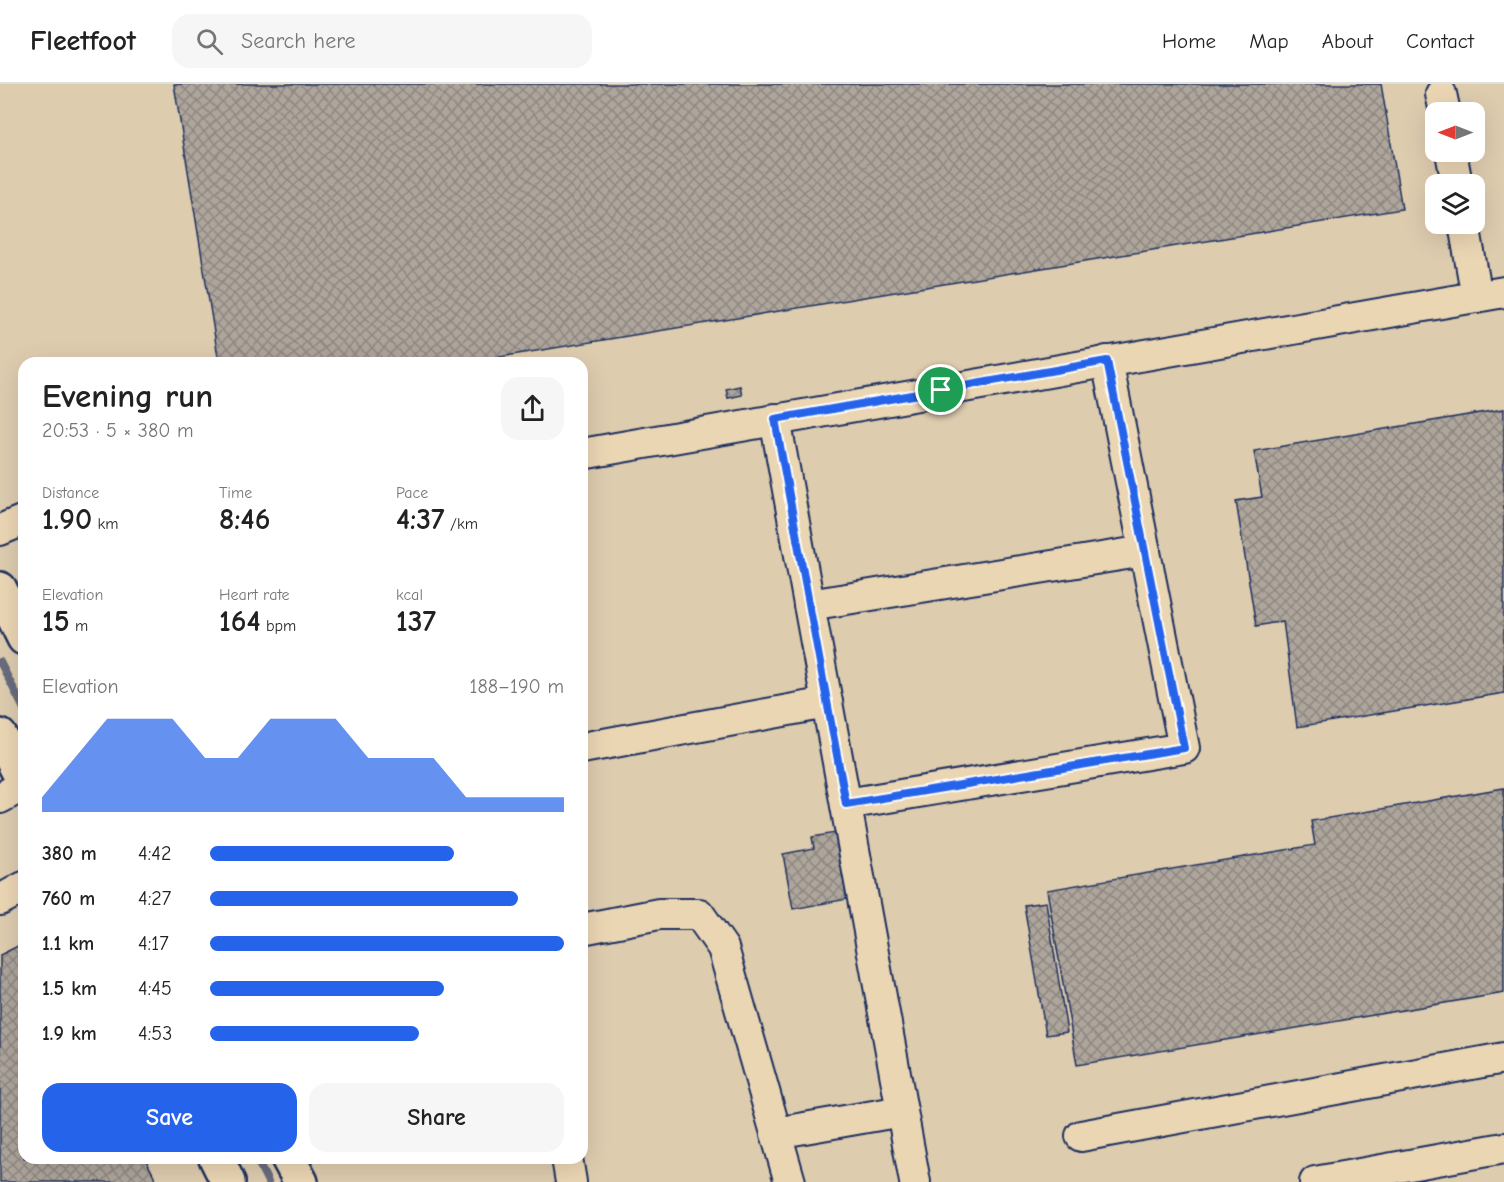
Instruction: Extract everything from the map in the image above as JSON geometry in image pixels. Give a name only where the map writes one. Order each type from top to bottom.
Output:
[{"type":"main road","points":[[0,590],[18,626]]},
{"type":"main road","points":[[0,736],[18,772]]},
{"type":"main road","points":[[219,1164],[228,1182]]},
{"type":"main road","points":[[291,1164],[301,1182]]},
{"type":"lane","points":[[588,453],[1491,295],[1468,234]]},
{"type":"lane","points":[[846,804],[1184,748],[1107,361]]},
{"type":"lane","points":[[775,419],[915,1182]]},
{"type":"lane","points":[[0,530],[18,522]]},
{"type":"lane","points":[[810,604],[1144,551]]},
{"type":"lane","points":[[588,747],[827,703]]},
{"type":"lane","points":[[0,798],[18,788]]},
{"type":"lane","points":[[0,900],[18,890]]},
{"type":"lane","points":[[588,928],[659,914],[699,914],[723,948],[790,1182]]},
{"type":"lane","points":[[1081,1136],[1504,1058]]},
{"type":"lane","points":[[776,1133],[902,1111]]},
{"type":"lane","points":[[1315,1182],[1504,1148]]},
{"type":"lane","points":[[568,1164],[571,1182]]},
{"type":"building","points":[[174,84],[1381,84],[1402,209],[500,357],[218,357]]},
{"type":"building","points":[[740,386],[742,395],[728,398],[726,389]]},
{"type":"building","points":[[1504,409],[1504,693],[1297,727],[1283,621],[1256,626],[1236,501],[1262,497],[1254,451]]},
{"type":"building","points":[[1504,788],[1504,993],[1077,1065],[1047,890],[1315,845],[1311,821]]},
{"type":"building","points":[[841,832],[853,898],[793,909],[783,854],[814,848],[812,837]]},
{"type":"building","points":[[1046,902],[1067,1032],[1046,1035],[1024,905]]},
{"type":"building","points":[[18,946],[18,1164],[148,1164],[157,1182],[0,1182],[0,955]]},
{"type":"waterway","points":[[0,662],[18,697]]},
{"type":"waterway","points":[[259,1164],[268,1182]]},
{"type":"route","points":[[1107,361],[1184,748],[846,804],[775,419],[941,390],[1107,361]]}]
